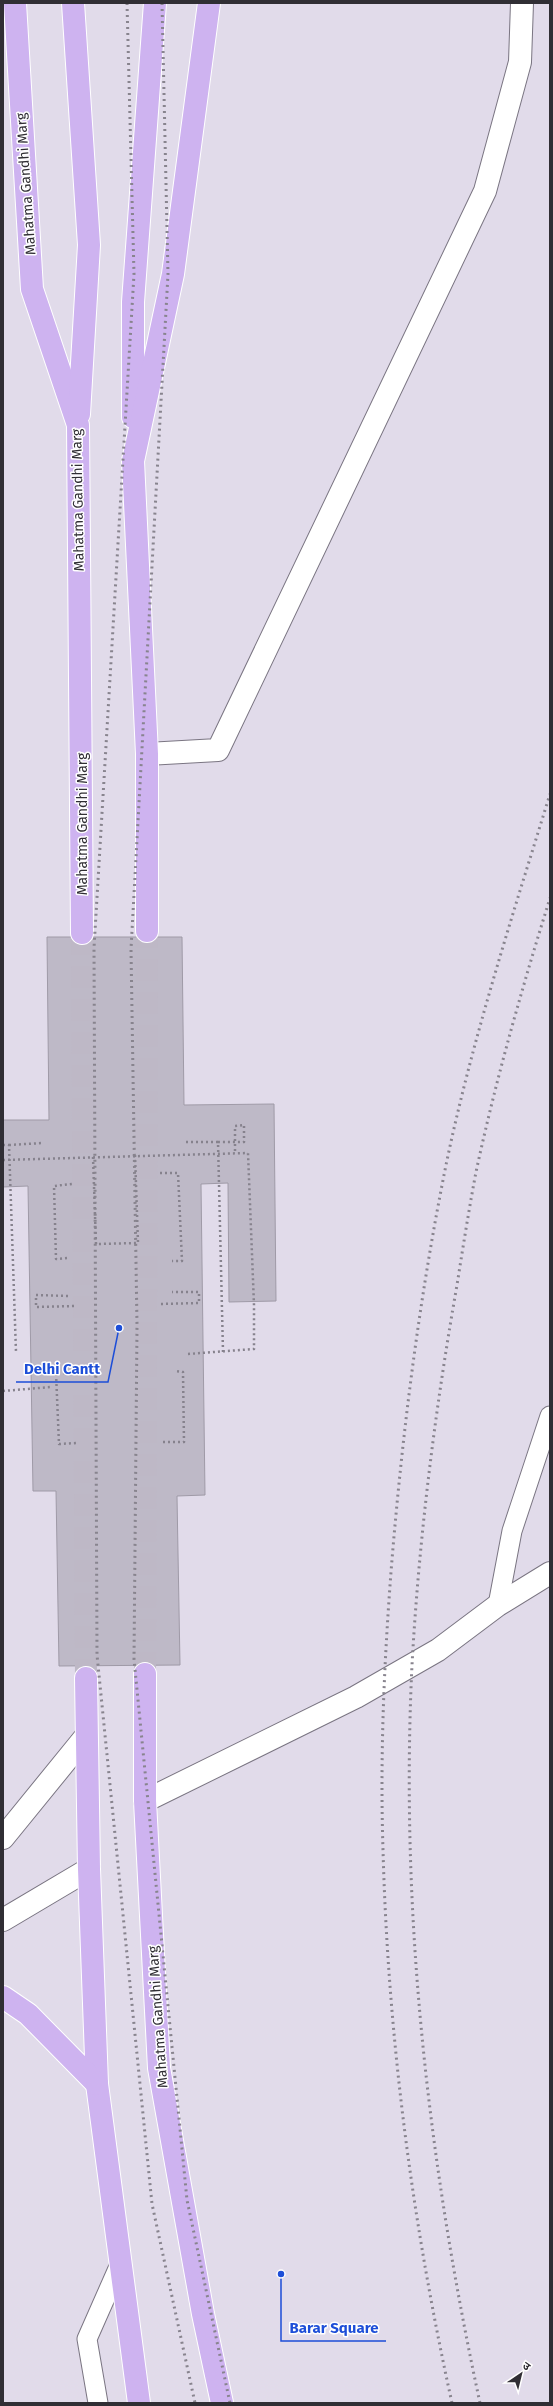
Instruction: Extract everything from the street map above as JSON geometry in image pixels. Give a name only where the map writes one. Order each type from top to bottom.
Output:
[{"type":"main road","name":"Mahatma Gandhi Marg","points":[[14,3],[32,289],[78,425],[82,933]]},
{"type":"main road","points":[[73,3],[89,245],[78,425]]},
{"type":"main road","points":[[146,931],[147,754],[133,461],[133,302],[155,3]]},
{"type":"main road","points":[[133,461],[173,274],[209,3]]},
{"type":"main road","name":"Mahatma Gandhi Marg","points":[[145,1674],[145,1801],[159,2068],[204,2314],[222,2403]]},
{"type":"main road","points":[[86,1678],[89,1869],[97,2084],[139,2403]]},
{"type":"main road","points":[[3,1997],[28,2014],[97,2084]]},
{"type":"street","points":[[147,754],[218,750],[485,191],[520,62],[522,3]]},
{"type":"street","points":[[145,1801],[356,1697],[438,1650],[498,1605],[550,1573]]},
{"type":"street","points":[[3,1838],[86,1736]]},
{"type":"street","points":[[3,1920],[89,1869]]},
{"type":"lane","points":[[498,1605],[512,1531],[550,1416]]},
{"type":"lane","points":[[98,2403],[87,2339],[121,2262]]},
{"type":"path","points":[[186,1142],[218,1142],[231,1142],[238,1142],[244,1142],[244,1125],[235,1126],[235,1140],[235,1146],[235,1153]]},
{"type":"path","points":[[218,1142],[223,1352]]},
{"type":"path","points":[[3,1145],[42,1143]]},
{"type":"path","points":[[9,1145],[16,1352]]},
{"type":"path","points":[[3,1160],[248,1152],[254,1305],[254,1349],[188,1354]]},
{"type":"path","points":[[93,1157],[96,1244],[138,1244],[135,1155]]},
{"type":"path","points":[[160,1173],[178,1173],[182,1261],[172,1261]]},
{"type":"path","points":[[67,1258],[56,1259],[54,1186],[72,1184]]},
{"type":"path","points":[[161,1304],[199,1303],[199,1292],[172,1292]]},
{"type":"path","points":[[68,1296],[36,1296],[36,1307],[74,1306]]},
{"type":"path","points":[[162,1442],[184,1442],[183,1372],[175,1371]]},
{"type":"path","points":[[70,1373],[56,1373],[59,1444],[77,1443]]},
{"type":"path","points":[[3,1391],[51,1387]]},
{"type":"building","points":[[47,937],[182,937],[184,1105],[274,1104],[276,1301],[229,1302],[228,1183],[201,1184],[205,1495],[177,1496],[180,1665],[59,1666],[56,1491],[33,1491],[28,1186],[3,1187],[3,1120],[49,1120]]},
{"type":"tunnel","points":[[145,1674],[147,931]]},
{"type":"tunnel","points":[[82,933],[86,1678]]},
{"type":"railway","points":[[127,3],[134,274],[94,948],[97,1655],[152,2204],[195,2403]]},
{"type":"railway","points":[[162,3],[168,274],[131,949],[137,1325],[134,1659],[187,2200],[230,2403]]},
{"type":"railway","points":[[452,2403],[425,2266],[404,2128],[396,2059],[386,1920],[382,1815],[382,1746],[386,1642],[400,1469],[412,1367],[436,1215],[456,1118],[480,1025],[550,794]]},
{"type":"railway","points":[[480,2403],[446,2221],[432,2129],[422,2036],[410,1851],[409,1758],[412,1665],[419,1570],[429,1474],[449,1332],[473,1186],[501,1068],[550,898]]},
{"type":"place","name":"Delhi Cantt","points":[[119,1328]]},
{"type":"place","name":"Barar Square","points":[[281,2274]]}]
